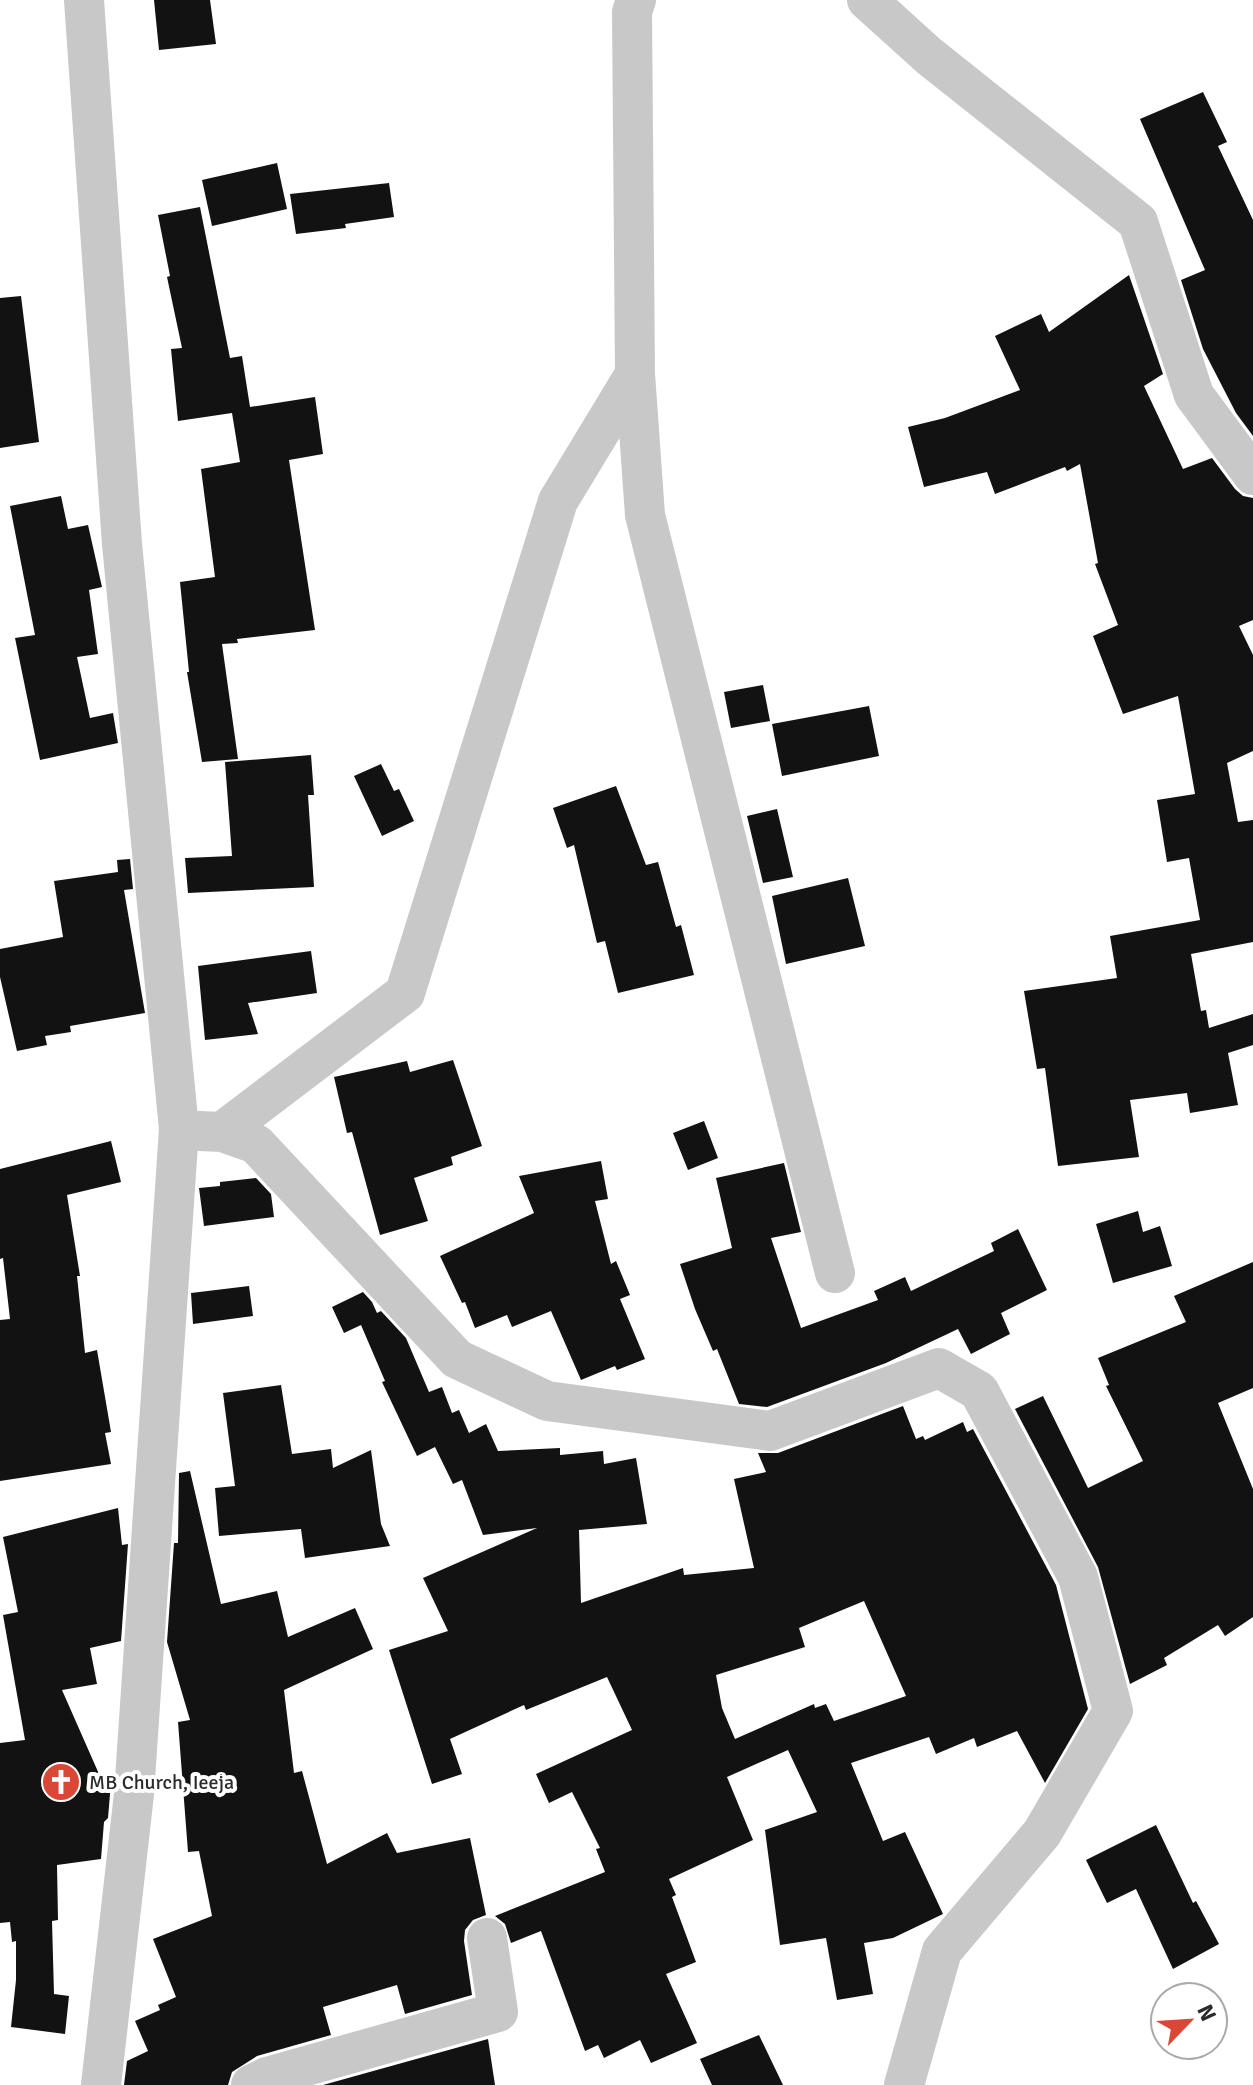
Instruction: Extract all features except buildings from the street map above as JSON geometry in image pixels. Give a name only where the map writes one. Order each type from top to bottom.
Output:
[{"type":"street","points":[[84,0],[122,544],[179,1129],[134,1794],[101,2085]]},
{"type":"street","points":[[636,0],[632,12],[635,374],[645,515],[835,1273]]},
{"type":"street","points":[[867,0],[929,56],[1138,222],[1194,395],[1253,475]]},
{"type":"street","points":[[222,1132],[405,993],[558,501],[635,374]]},
{"type":"street","points":[[179,1129],[222,1132],[256,1144],[457,1359],[547,1401],[770,1431],[939,1368],[979,1391],[1078,1577],[1113,1711],[1042,1833],[942,1951],[904,2085]]},
{"type":"street","points":[[251,2085],[267,2077],[498,2012],[487,1938]]},
{"type":"place","name":"MB Church, Ieeja","points":[[61,1782]]}]
